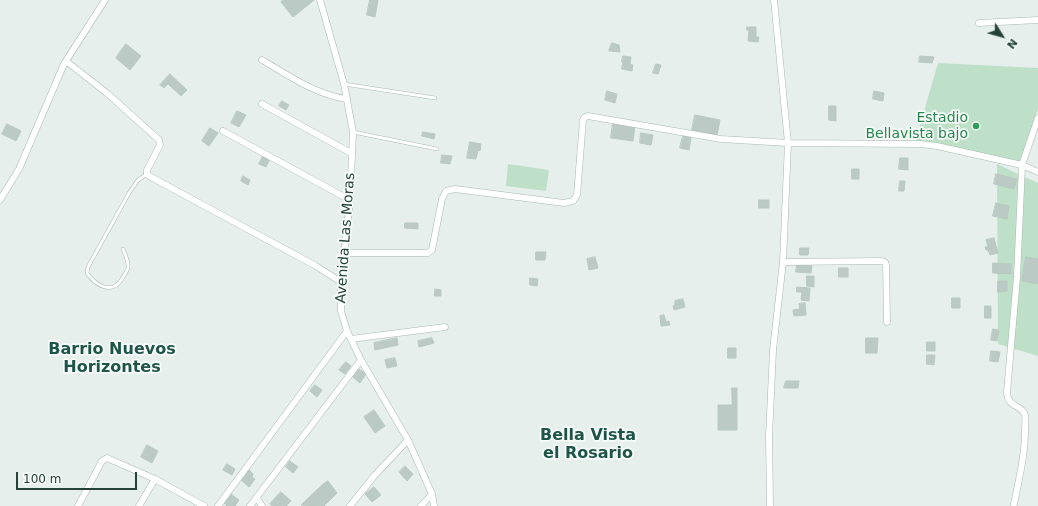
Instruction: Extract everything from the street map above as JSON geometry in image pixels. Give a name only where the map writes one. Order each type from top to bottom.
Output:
[{"type":"street","points":[[0,200],[19,169],[66,61],[105,0]]},
{"type":"street","name":"Avenida Las Moras","points":[[320,0],[344,84],[352,132],[352,172],[341,282],[341,311],[347,331],[361,360],[408,440],[432,494],[434,506]]},
{"type":"street","points":[[770,506],[769,436],[773,350],[783,262],[788,143],[774,0]]},
{"type":"street","points":[[979,23],[1038,20]]},
{"type":"street","points":[[262,60],[332,97],[347,99]]},
{"type":"street","points":[[66,61],[108,94],[159,140],[160,145],[147,170],[147,174],[316,266],[341,282]]},
{"type":"street","points":[[262,104],[351,152]]},
{"type":"street","points":[[345,253],[428,253],[432,250],[442,199],[446,191],[456,189],[564,203],[573,202],[577,195],[583,120],[588,116],[721,139],[788,143],[921,144],[937,146],[1022,165],[1038,172]]},
{"type":"street","points":[[1014,504],[1025,448],[1025,414],[1012,404],[1008,398],[1007,392],[1017,276],[1022,165],[1038,118]]},
{"type":"street","points":[[223,131],[350,200]]},
{"type":"street","points":[[783,262],[885,262],[887,322]]},
{"type":"street","points":[[351,339],[445,327]]},
{"type":"street","points":[[218,506],[347,331]]},
{"type":"street","points":[[250,506],[361,360]]},
{"type":"street","points":[[350,506],[375,475],[408,440]]},
{"type":"street","points":[[78,506],[102,461],[106,458],[155,479],[204,506]]},
{"type":"street","points":[[139,506],[155,479]]},
{"type":"street","points":[[422,506],[432,494]]},
{"type":"street","points":[[257,498],[262,506]]},
{"type":"lane","points":[[344,84],[435,98]]},
{"type":"lane","points":[[352,132],[437,149]]},
{"type":"lane","points":[[123,249],[128,270],[119,284],[112,288],[106,288],[87,274],[88,267],[129,193],[138,180],[147,174]]},
{"type":"green space","name":"Estadio Bellavista bajo","points":[[938,63],[1038,68],[1038,109],[1019,163],[915,142]]},
{"type":"green space","points":[[508,164],[549,170],[546,191],[506,186]]},
{"type":"green space","points":[[997,164],[1038,183],[1038,356],[998,344]]},
{"type":"building","points":[[283,0],[314,0],[293,17],[281,2]]},
{"type":"building","points":[[370,0],[378,0],[375,17],[367,15]]},
{"type":"building","points":[[747,27],[756,27],[756,37],[759,37],[758,42],[748,41],[749,30],[747,30]]},
{"type":"building","points":[[612,43],[619,45],[620,52],[609,51]]},
{"type":"building","points":[[126,44],[141,56],[130,70],[116,58]]},
{"type":"building","points":[[623,56],[631,57],[630,64],[622,62]]},
{"type":"building","points":[[920,56],[934,57],[932,63],[919,62]]},
{"type":"building","points":[[623,63],[633,65],[632,71],[622,69]]},
{"type":"building","points":[[656,64],[661,65],[658,74],[653,73]]},
{"type":"building","points":[[170,74],[187,90],[181,96],[168,84],[164,88],[160,85]]},
{"type":"building","points":[[607,91],[617,94],[615,103],[605,100]]},
{"type":"building","points":[[874,91],[884,93],[883,101],[873,99]]},
{"type":"building","points":[[282,101],[289,105],[286,110],[279,106]]},
{"type":"building","points":[[829,106],[836,106],[836,121],[829,120]]},
{"type":"building","points":[[237,111],[246,115],[239,127],[231,123]]},
{"type":"building","points":[[695,115],[720,120],[717,135],[692,130]]},
{"type":"building","points":[[613,123],[635,126],[633,141],[611,138]]},
{"type":"building","points":[[7,124],[21,131],[16,141],[2,134]]},
{"type":"building","points":[[210,128],[218,133],[209,146],[202,141]]},
{"type":"building","points":[[423,132],[435,134],[434,139],[422,136]]},
{"type":"building","points":[[641,133],[653,135],[651,145],[640,143]]},
{"type":"building","points":[[683,136],[691,138],[689,150],[680,148]]},
{"type":"building","points":[[470,142],[481,144],[480,151],[478,150],[476,159],[467,158]]},
{"type":"building","points":[[442,155],[452,156],[450,164],[441,163]]},
{"type":"building","points":[[263,156],[270,159],[266,167],[259,164]]},
{"type":"building","points":[[900,158],[908,158],[908,170],[899,169]]},
{"type":"building","points":[[852,169],[859,169],[859,179],[852,179]]},
{"type":"building","points":[[996,174],[1017,179],[1014,189],[994,184]]},
{"type":"building","points":[[243,176],[250,180],[248,185],[241,181]]},
{"type":"building","points":[[900,181],[905,181],[904,191],[899,191]]},
{"type":"building","points":[[759,200],[769,200],[769,208],[759,208]]},
{"type":"building","points":[[996,203],[1009,206],[1007,219],[993,216]]},
{"type":"building","points":[[405,223],[418,223],[418,229],[405,228]]},
{"type":"building","points":[[994,238],[998,253],[990,255],[985,247],[988,246],[986,240]]},
{"type":"building","points":[[800,248],[809,248],[808,255],[800,255]]},
{"type":"building","points":[[536,252],[546,252],[545,260],[536,260]]},
{"type":"building","points":[[595,257],[598,268],[589,270],[587,259]]},
{"type":"building","points":[[1026,257],[1038,259],[1038,284],[1022,281]]},
{"type":"building","points":[[993,263],[1011,264],[1011,274],[993,273]]},
{"type":"building","points":[[797,265],[812,266],[811,273],[796,272]]},
{"type":"building","points":[[839,268],[848,268],[848,277],[839,277]]},
{"type":"building","points":[[807,276],[814,276],[814,287],[807,286]]},
{"type":"building","points":[[530,278],[538,279],[537,286],[530,285]]},
{"type":"building","points":[[998,281],[1007,281],[1007,291],[998,292]]},
{"type":"building","points":[[797,287],[810,288],[809,301],[801,300],[802,292],[797,292]]},
{"type":"building","points":[[435,289],[441,290],[441,296],[435,296]]},
{"type":"building","points":[[952,298],[960,298],[960,308],[952,308]]},
{"type":"building","points":[[683,299],[685,307],[674,310],[673,306],[675,305],[675,301]]},
{"type":"building","points":[[805,303],[806,315],[794,316],[793,310],[800,309],[799,304]]},
{"type":"building","points":[[985,306],[991,306],[991,318],[985,318]]},
{"type":"building","points":[[664,315],[666,322],[669,321],[670,325],[661,326],[660,316]]},
{"type":"building","points":[[993,329],[999,330],[997,341],[991,340]]},
{"type":"building","points":[[397,338],[398,345],[375,350],[374,343]]},
{"type":"building","points":[[432,338],[434,343],[419,347],[418,341]]},
{"type":"building","points":[[866,338],[878,338],[877,353],[866,353]]},
{"type":"building","points":[[927,342],[935,342],[935,351],[927,351]]},
{"type":"building","points":[[728,348],[736,348],[736,358],[728,358]]},
{"type":"building","points":[[991,351],[1000,352],[998,362],[990,361]]},
{"type":"building","points":[[927,355],[935,355],[934,365],[927,364]]},
{"type":"building","points":[[395,358],[397,366],[387,368],[385,360]]},
{"type":"building","points":[[346,362],[351,366],[345,374],[339,370]]},
{"type":"building","points":[[359,369],[366,374],[360,383],[353,377]]},
{"type":"building","points":[[786,381],[799,381],[798,388],[784,388]]},
{"type":"building","points":[[315,385],[322,390],[317,397],[310,391]]},
{"type":"building","points":[[732,388],[737,388],[737,430],[718,430],[718,405],[732,405]]},
{"type":"building","points":[[374,410],[385,426],[375,433],[364,417]]},
{"type":"building","points":[[147,445],[158,451],[152,463],[141,457]]},
{"type":"building","points":[[290,461],[298,467],[293,473],[286,467]]},
{"type":"building","points":[[227,464],[235,469],[232,475],[223,470]]},
{"type":"building","points":[[405,466],[413,474],[407,481],[399,472]]},
{"type":"building","points":[[249,470],[253,474],[252,477],[255,479],[249,487],[241,480]]},
{"type":"building","points":[[328,481],[337,493],[324,506],[301,505],[322,485]]},
{"type":"building","points":[[374,487],[381,495],[372,502],[365,494]]},
{"type":"building","points":[[281,492],[291,501],[286,506],[273,506],[270,504]]},
{"type":"building","points":[[231,494],[239,500],[235,506],[227,506],[224,503]]},
{"type":"place","name":"Estadio Bellavista bajo","points":[[976,126]]},
{"type":"district","name":"Barrio Nuevos Horizontes","points":[[112,359]]},
{"type":"district","name":"Bella Vista el Rosario","points":[[588,445]]}]
